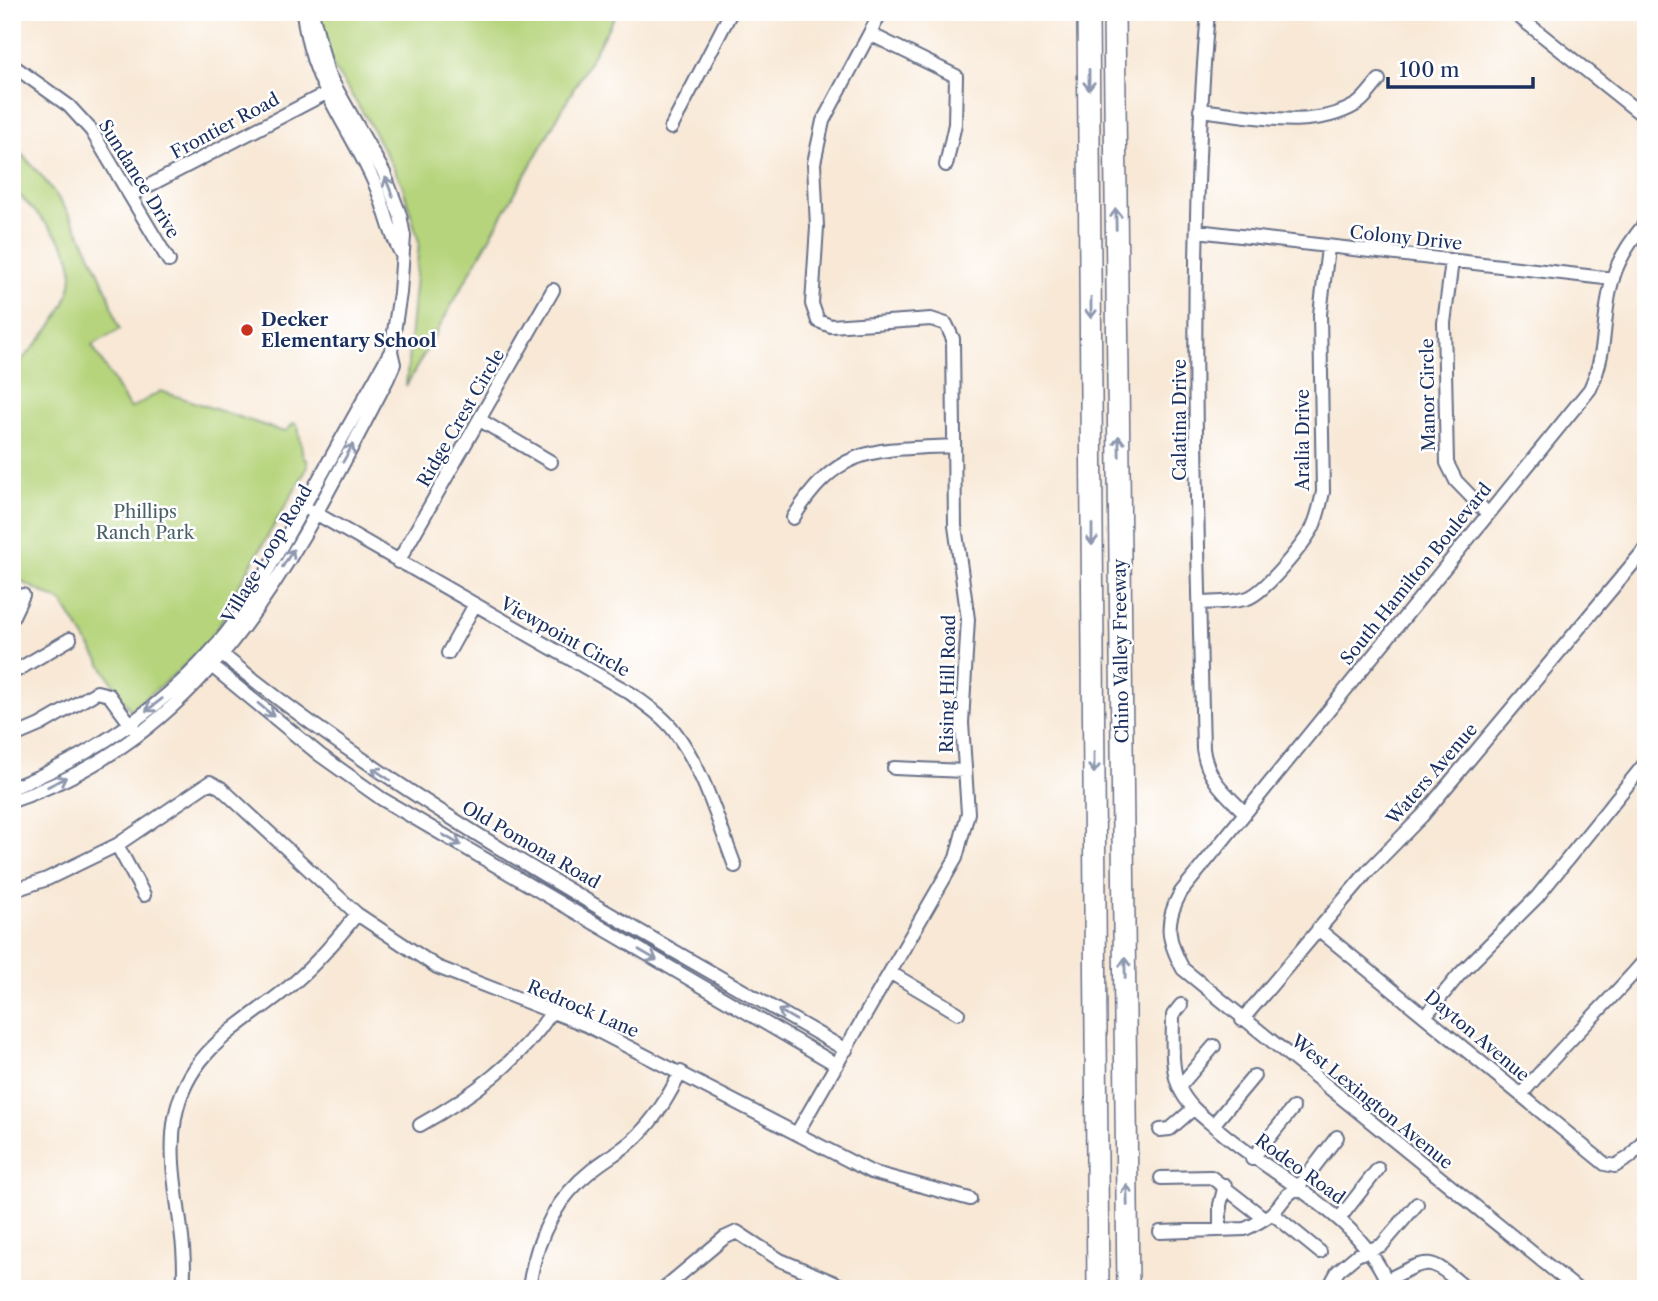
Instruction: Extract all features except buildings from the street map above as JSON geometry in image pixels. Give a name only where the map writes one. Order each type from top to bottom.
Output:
[{"type":"highway","name":"Chino Valley Freeway","points":[[1088,12],[1098,1289]]},
{"type":"highway","name":"Chino Valley Freeway","points":[[1114,12],[1128,1289]]},
{"type":"street","name":"Village Loop Road","points":[[12,801],[71,775],[134,729],[182,699],[213,667],[218,652],[309,509],[391,351],[400,293],[401,253],[392,239],[384,205],[370,172],[311,55],[303,12]]},
{"type":"street","name":"Village Loop Road","points":[[312,12],[330,91]]},
{"type":"street","points":[[671,128],[731,12]]},
{"type":"street","points":[[881,12],[870,34],[957,76],[955,124],[946,165]]},
{"type":"street","name":"Calatina Drive","points":[[1208,12],[1200,110],[1197,231],[1199,603],[1205,767],[1215,783],[1244,812]]},
{"type":"street","points":[[1513,12],[1646,118]]},
{"type":"street","name":"Rising Hill Road","points":[[797,1133],[956,858],[968,813],[962,723],[968,619],[955,526],[953,339],[946,324],[931,319],[831,326],[818,321],[812,303],[817,228],[814,163],[822,121],[870,34]]},
{"type":"street","name":"Sundance Drive","points":[[12,65],[68,107],[91,130],[169,261]]},
{"type":"street","points":[[1200,110],[1298,119],[1319,118],[1359,103],[1379,80]]},
{"type":"street","name":"Frontier Road","points":[[131,195],[330,91]]},
{"type":"street","name":"South Hamilton Boulevard","points":[[1167,926],[1170,910],[1181,892],[1244,812],[1590,389],[1601,365],[1613,279],[1622,255],[1646,222]]},
{"type":"street","name":"Colony Drive","points":[[1197,231],[1613,279]]},
{"type":"street","name":"Aralia Drive","points":[[1199,603],[1234,601],[1250,597],[1263,589],[1311,530],[1319,512],[1323,492],[1320,314],[1328,248]]},
{"type":"street","name":"Manor Circle","points":[[1452,261],[1444,323],[1447,463],[1456,481],[1488,514]]},
{"type":"street","name":"Ridge Crest Circle","points":[[398,562],[553,290]]},
{"type":"street","points":[[480,420],[551,462]]},
{"type":"street","points":[[793,518],[815,486],[849,460],[868,452],[953,446]]},
{"type":"street","name":"Viewpoint Circle","points":[[309,509],[474,606],[630,693],[654,710],[675,732],[696,770],[735,866]]},
{"type":"street","name":"Waters Avenue","points":[[1242,1020],[1318,929],[1422,816],[1646,548]]},
{"type":"street","points":[[12,618],[23,595]]},
{"type":"street","points":[[448,653],[474,606]]},
{"type":"street","points":[[12,673],[70,639]]},
{"type":"street","name":"Village Loop Road","points":[[12,788],[134,729],[175,688],[218,652]]},
{"type":"street","name":"Old Pomona Road","points":[[218,652],[319,731],[423,802],[846,1049]]},
{"type":"street","name":"Old Pomona Road","points":[[213,667],[320,755],[382,799],[837,1065]]},
{"type":"street","points":[[14,732],[97,692],[109,695],[134,729]]},
{"type":"street","points":[[1426,1015],[1459,975],[1537,897],[1646,762]]},
{"type":"street","points":[[894,768],[965,771]]},
{"type":"street","name":"Redrock Lane","points":[[117,845],[210,782],[221,788],[357,914],[437,967],[586,1025],[871,1172],[970,1199]]},
{"type":"street","points":[[12,891],[47,879],[117,845],[144,895]]},
{"type":"street","points":[[183,1289],[173,1155],[176,1117],[188,1085],[208,1052],[237,1024],[294,983],[324,955],[357,914]]},
{"type":"street","name":"West Lexington Avenue","points":[[1167,926],[1171,947],[1183,969],[1242,1020],[1577,1289]]},
{"type":"street","name":"Dayton Avenue","points":[[1318,929],[1605,1164],[1615,1167],[1630,1157],[1646,1137]]},
{"type":"street","points":[[1521,1095],[1550,1058],[1615,996],[1646,959]]},
{"type":"street","points":[[891,973],[958,1013]]},
{"type":"street","name":"Rodeo Road","points":[[1181,1005],[1173,1015],[1179,1087],[1193,1109],[1252,1159],[1339,1219],[1367,1251],[1388,1284]]},
{"type":"street","points":[[420,1125],[508,1064],[533,1040],[551,1013]]},
{"type":"street","points":[[1179,1087],[1214,1046]]},
{"type":"street","points":[[528,1289],[532,1261],[553,1213],[592,1170],[643,1131],[665,1102],[681,1072]]},
{"type":"street","points":[[1213,1125],[1254,1076]]},
{"type":"street","points":[[1252,1159],[1293,1108]]},
{"type":"street","points":[[1160,1130],[1170,1129],[1193,1109]]},
{"type":"street","points":[[1160,1232],[1245,1229],[1268,1216],[1288,1193],[1297,1189],[1337,1137]]},
{"type":"street","points":[[1339,1219],[1377,1169]]},
{"type":"street","points":[[1161,1178],[1212,1177],[1320,1252]]},
{"type":"street","points":[[1220,1230],[1220,1205],[1225,1185]]},
{"type":"street","points":[[1328,1289],[1338,1271],[1367,1251],[1382,1245],[1417,1204]]},
{"type":"street","points":[[663,1289],[724,1238],[737,1232],[780,1260],[849,1289]]},
{"type":"street","points":[[1388,1284],[1422,1262],[1435,1263],[1467,1289]]},
{"type":"green space","points":[[318,12],[617,12],[406,386],[419,242],[402,184],[367,119],[327,57]]},
{"type":"green space","name":"Phillips Ranch Park","points":[[12,145],[56,195],[99,272],[120,329],[92,345],[130,409],[161,391],[281,431],[286,431],[294,423],[298,426],[303,457],[307,460],[308,467],[213,635],[172,677],[130,710],[62,602],[12,577],[12,370],[36,345],[58,315],[67,299],[71,266],[61,241],[12,187]]},
{"type":"place","name":"Decker Elementary School","points":[[247,330]]}]
